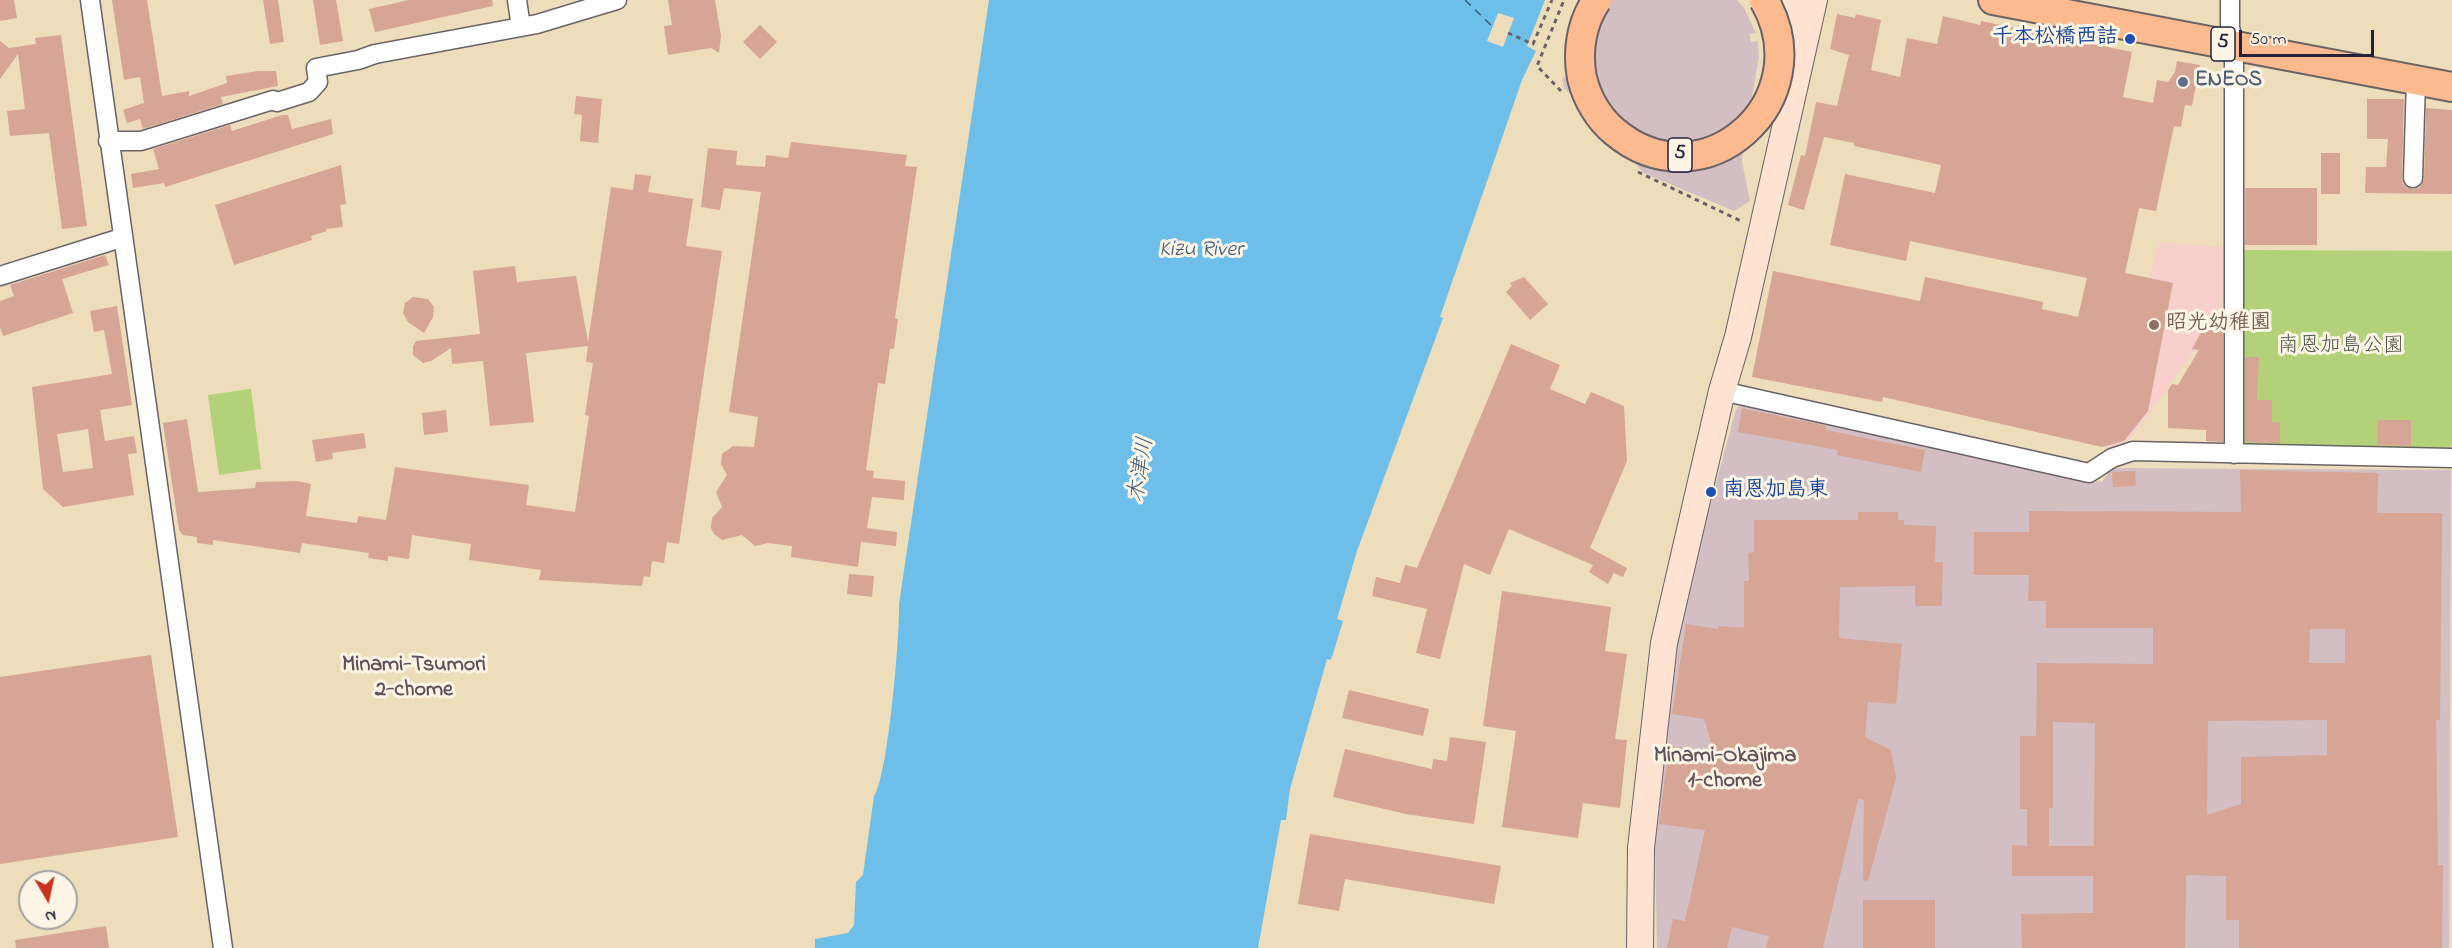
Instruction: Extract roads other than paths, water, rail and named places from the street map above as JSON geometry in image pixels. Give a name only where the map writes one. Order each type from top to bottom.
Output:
[{"type":"main road","name":"5","points":[[1598,0],[1586,24],[1581,44],[1581,64],[1588,93],[1605,120],[1630,141],[1653,150],[1679,154],[1709,150],[1735,138],[1755,120],[1768,100],[1776,80],[1779,51],[1775,28],[1763,0]]},
{"type":"main road","name":"5","points":[[1993,0],[2452,87]]},
{"type":"street","points":[[90,0],[121,238],[223,948]]},
{"type":"street","points":[[517,0],[521,27]]},
{"type":"street","points":[[108,141],[141,141],[273,100],[277,102],[309,93],[318,82],[316,68],[358,60],[375,54],[521,27],[617,0]]},
{"type":"street","points":[[1777,164],[1788,0]]},
{"type":"street","points":[[1640,948],[1641,848],[1664,643],[1722,391],[1738,337],[1814,0]]},
{"type":"street","points":[[2230,0],[2230,27],[2234,46],[2234,454]]},
{"type":"street","points":[[2413,178],[2416,80]]},
{"type":"street","points":[[0,276],[121,238]]},
{"type":"street","points":[[1722,391],[2088,473],[2112,458],[2133,451],[2452,458]]},
{"type":"water","name":"Kizu River","points":[[989,0],[1545,0],[1527,46],[1536,51],[1522,80],[1440,317],[1443,318],[1357,551],[1337,619],[1343,621],[1331,660],[1327,659],[1290,789],[1286,820],[1281,820],[1258,948],[815,948],[815,939],[848,933],[854,925],[856,882],[863,875],[874,796],[884,762],[895,673],[899,604]]},
{"type":"place","name":"千本松橋西詰","points":[[2130,39]]},
{"type":"place","name":"ENEOS","points":[[2183,82]]},
{"type":"place","name":"昭光幼稚園","points":[[2154,325]]},
{"type":"place","name":"南恩加島東","points":[[1711,492]]},
{"type":"district","name":"Minami-Tsumori 2-chome","points":[[414,678]]},
{"type":"district","name":"Minami-Okajima 1-chome","points":[[1725,770]]},
{"type":"park label","name":"南恩加島公園","points":[[2341,348]]},
{"type":"water label","name":"木津川","points":[[1143,470]]}]
